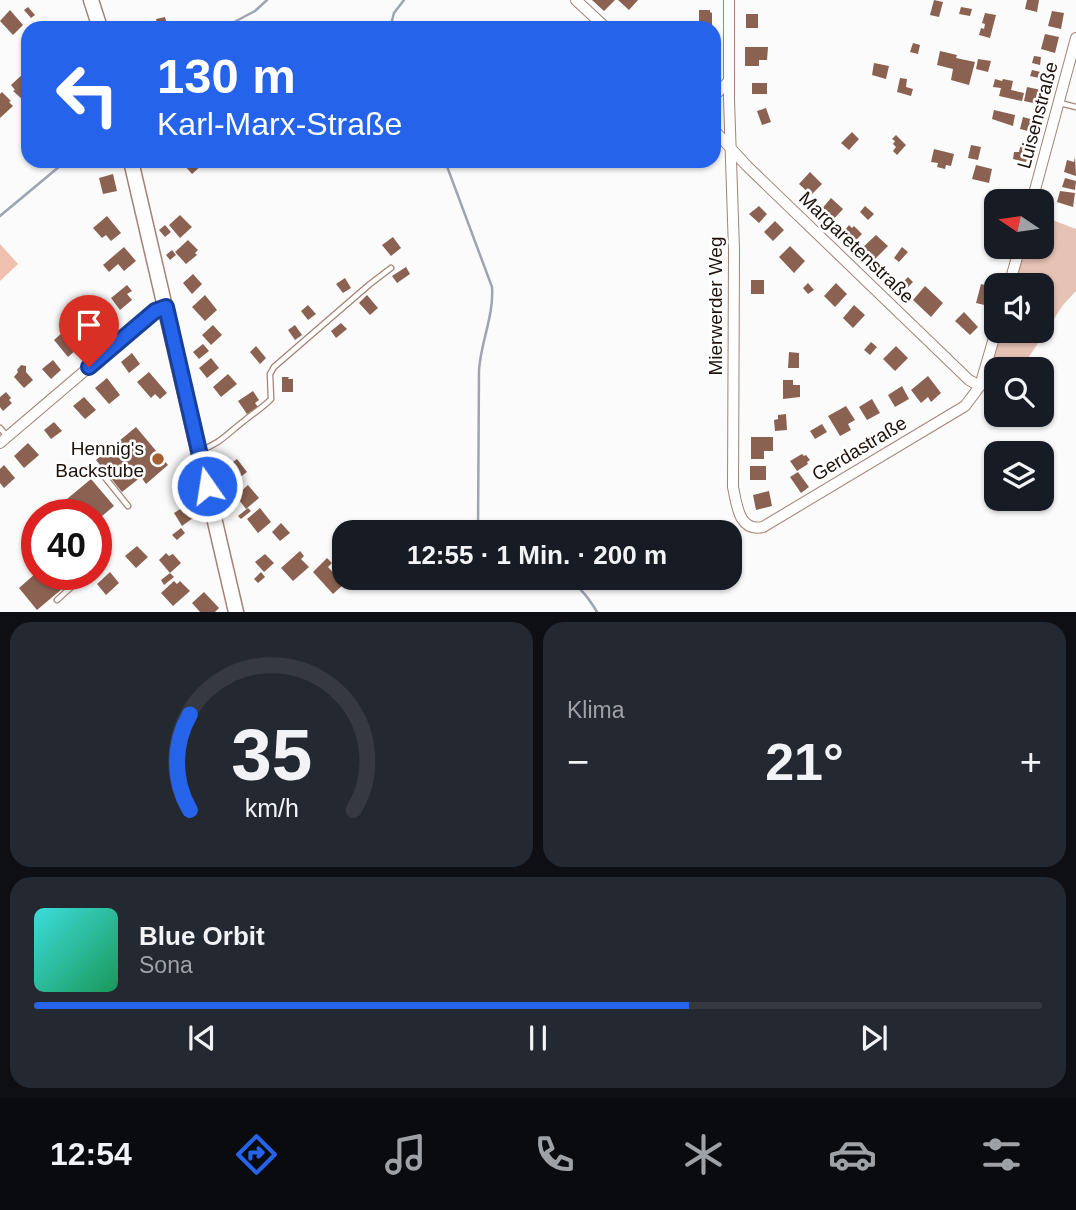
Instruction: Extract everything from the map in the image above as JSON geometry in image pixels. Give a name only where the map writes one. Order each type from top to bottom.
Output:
[{"type":"street","points":[[92,0],[98,21]]},
{"type":"street","points":[[576,0],[598,21]]},
{"type":"street","name":"Mierwerder Weg","points":[[729,0],[734,250],[733,487],[742,518],[750,527]]},
{"type":"street","name":"Luisenstraße","points":[[1035,189],[1076,38]]},
{"type":"street","points":[[721,89],[729,81]]},
{"type":"street","name":"Margaretenstraße","points":[[721,138],[969,380],[980,386]]},
{"type":"street","points":[[133,168],[236,611]]},
{"type":"street","points":[[3,436],[155,311],[166,307]]},
{"type":"street","points":[[980,386],[993,343]]},
{"type":"street","name":"Gerdastraße","points":[[750,527],[763,527],[965,405],[980,386]]},
{"type":"lane","points":[[1059,103],[1076,107]]},
{"type":"lane","points":[[199,450],[220,442],[267,403],[271,398],[270,374],[274,367],[391,268]]},
{"type":"lane","points":[[103,475],[128,506]]},
{"type":"lane","points":[[57,600],[68,590]]},
{"type":"shaded area","points":[[1054,221],[1076,229],[1076,291],[1054,319],[1054,273],[1017,273],[1022,259],[1054,259]]},
{"type":"shaded area","points":[[0,244],[18,264],[0,281]]},
{"type":"shaded area","points":[[996,343],[1038,343],[1029,357],[992,357]]},
{"type":"building","points":[[592,0],[615,0],[604,11]]},
{"type":"building","points":[[618,0],[638,0],[629,10]]},
{"type":"building","points":[[934,0],[943,2],[939,17],[930,15]]},
{"type":"building","points":[[1027,0],[1039,0],[1037,12],[1025,9]]},
{"type":"building","points":[[28,7],[35,15],[31,18],[24,10]]},
{"type":"building","points":[[961,7],[972,9],[970,16],[959,14]]},
{"type":"building","points":[[10,10],[21,23],[21,27],[13,35],[0,21]]},
{"type":"building","points":[[699,10],[710,10],[712,21],[699,21]]},
{"type":"building","points":[[1052,11],[1064,13],[1061,29],[1048,26]]},
{"type":"building","points":[[985,13],[996,15],[990,38],[979,35],[981,28],[984,29],[985,24],[982,23]]},
{"type":"building","points":[[746,14],[758,14],[758,28],[746,28]]},
{"type":"building","points":[[1045,34],[1059,37],[1055,53],[1041,49]]},
{"type":"building","points":[[913,43],[920,45],[918,54],[910,52]]},
{"type":"building","points":[[745,47],[768,47],[767,60],[759,60],[759,66],[745,66]]},
{"type":"building","points":[[940,51],[975,62],[969,85],[951,80],[953,69],[937,65]]},
{"type":"building","points":[[1034,56],[1041,57],[1040,65],[1032,63]]},
{"type":"building","points":[[978,59],[991,61],[988,72],[976,69]]},
{"type":"building","points":[[874,63],[889,66],[886,79],[872,75]]},
{"type":"building","points":[[1032,70],[1049,74],[1048,80],[1030,76]]},
{"type":"building","points":[[21,76],[21,98],[13,91],[15,90],[11,85]]},
{"type":"building","points":[[900,78],[907,79],[906,87],[913,89],[911,96],[897,92]]},
{"type":"building","points":[[995,79],[1013,81],[1011,90],[1024,93],[1022,101],[999,96],[1001,88],[993,87]]},
{"type":"building","points":[[752,83],[767,83],[767,94],[752,94]]},
{"type":"building","points":[[1027,87],[1046,91],[1042,105],[1024,101]]},
{"type":"building","points":[[2,92],[13,106],[0,118],[0,94]]},
{"type":"building","points":[[766,108],[771,122],[762,125],[757,111]]},
{"type":"building","points":[[994,110],[1015,115],[1013,126],[992,119]]},
{"type":"building","points":[[1023,117],[1038,121],[1036,133],[1020,129]]},
{"type":"building","points":[[852,132],[859,139],[849,150],[841,143]]},
{"type":"building","points":[[896,135],[906,145],[897,155],[893,151],[896,147],[892,139]]},
{"type":"building","points":[[1021,143],[1032,145],[1026,162],[1013,159],[1014,152],[1019,152]]},
{"type":"building","points":[[971,145],[981,147],[978,160],[968,158]]},
{"type":"building","points":[[934,149],[954,154],[951,166],[946,165],[945,169],[937,167],[938,163],[931,162]]},
{"type":"building","points":[[1075,157],[1076,176],[1064,172],[1067,160],[1074,162]]},
{"type":"building","points":[[976,165],[992,169],[989,183],[972,179]]},
{"type":"building","points":[[187,168],[199,168],[192,174]]},
{"type":"building","points":[[810,172],[822,184],[811,195],[799,184]]},
{"type":"building","points":[[113,174],[117,191],[103,194],[99,178]]},
{"type":"building","points":[[1065,178],[1076,181],[1075,190],[1062,187]]},
{"type":"building","points":[[1060,191],[1075,193],[1073,207],[1057,202]]},
{"type":"building","points":[[831,198],[843,209],[832,221],[820,211]]},
{"type":"building","points":[[759,206],[767,214],[759,223],[749,214]]},
{"type":"building","points":[[865,206],[874,214],[868,220],[860,212]]},
{"type":"building","points":[[180,215],[192,227],[180,238],[169,225]]},
{"type":"building","points":[[107,216],[121,233],[111,241],[106,235],[102,238],[93,228]]},
{"type":"building","points":[[775,221],[784,230],[773,241],[764,232]]},
{"type":"building","points":[[165,225],[171,232],[165,237],[159,230]]},
{"type":"building","points":[[849,225],[862,234],[853,243],[845,235]]},
{"type":"building","points":[[876,235],[888,246],[873,261],[861,249]]},
{"type":"building","points":[[393,237],[401,248],[391,256],[382,245]]},
{"type":"building","points":[[188,240],[198,250],[195,253],[197,255],[186,264],[175,252]]},
{"type":"building","points":[[790,246],[805,261],[794,273],[779,257]]},
{"type":"building","points":[[124,247],[136,261],[124,271],[118,264],[109,272],[103,265]]},
{"type":"building","points":[[902,247],[908,252],[899,262],[894,258]]},
{"type":"building","points":[[172,250],[176,255],[170,260],[166,255]]},
{"type":"building","points":[[406,267],[410,274],[397,283],[392,276]]},
{"type":"building","points":[[193,274],[202,284],[192,294],[183,283]]},
{"type":"building","points":[[908,277],[913,282],[904,291],[899,286]]},
{"type":"building","points":[[345,278],[351,288],[343,293],[336,284]]},
{"type":"building","points":[[751,280],[764,280],[764,294],[751,294]]},
{"type":"building","points":[[808,283],[814,290],[808,294],[803,288]]},
{"type":"building","points":[[836,283],[847,294],[835,307],[824,296]]},
{"type":"building","points":[[981,284],[984,285],[984,305],[976,303]]},
{"type":"building","points":[[127,285],[132,291],[127,294],[132,300],[120,310],[111,298]]},
{"type":"building","points":[[925,286],[943,303],[931,317],[913,300]]},
{"type":"building","points":[[205,295],[217,310],[205,321],[192,307]]},
{"type":"building","points":[[367,295],[378,308],[370,315],[359,303]]},
{"type":"building","points":[[308,305],[316,314],[308,320],[301,311]]},
{"type":"building","points":[[854,305],[865,315],[853,328],[843,318]]},
{"type":"building","points":[[964,312],[978,327],[970,335],[955,321]]},
{"type":"building","points":[[87,317],[99,331],[88,341],[76,327]]},
{"type":"building","points":[[341,323],[347,329],[336,338],[331,331]]},
{"type":"building","points":[[213,325],[222,335],[211,345],[202,335]]},
{"type":"building","points":[[295,325],[302,335],[295,340],[288,330]]},
{"type":"building","points":[[63,332],[77,349],[68,357],[54,340]]},
{"type":"building","points":[[871,342],[877,347],[870,355],[864,350]]},
{"type":"building","points":[[203,344],[209,351],[199,359],[193,352]]},
{"type":"building","points":[[256,346],[266,358],[260,364],[250,352]]},
{"type":"building","points":[[896,346],[908,358],[895,371],[883,359]]},
{"type":"building","points":[[789,352],[799,353],[799,368],[788,368]]},
{"type":"building","points":[[132,353],[140,364],[129,373],[121,362]]},
{"type":"building","points":[[211,358],[219,368],[207,378],[199,368]]},
{"type":"building","points":[[53,360],[61,370],[51,379],[42,369]]},
{"type":"building","points":[[21,365],[26,366],[26,372],[33,380],[24,388],[14,377]]},
{"type":"building","points":[[149,372],[167,393],[160,399],[155,394],[151,398],[137,382]]},
{"type":"building","points":[[228,374],[237,384],[221,397],[213,387]]},
{"type":"building","points":[[928,376],[941,393],[931,402],[928,397],[921,403],[911,390]]},
{"type":"building","points":[[282,377],[293,379],[293,392],[282,392]]},
{"type":"building","points":[[107,378],[120,395],[109,404],[95,388]]},
{"type":"building","points":[[783,380],[793,380],[793,385],[800,385],[800,397],[783,399]]},
{"type":"building","points":[[902,386],[909,399],[895,407],[888,395]]},
{"type":"building","points":[[253,391],[259,400],[255,403],[258,407],[247,414],[238,401]]},
{"type":"building","points":[[6,392],[12,403],[3,411],[0,397]]},
{"type":"building","points":[[84,397],[96,410],[85,419],[73,406]]},
{"type":"building","points":[[872,399],[880,413],[867,420],[859,407]]},
{"type":"building","points":[[846,406],[855,420],[848,424],[851,430],[840,436],[828,416]]},
{"type":"building","points":[[786,414],[787,430],[775,431],[774,420],[778,419],[778,415]]},
{"type":"building","points":[[54,422],[62,431],[51,439],[44,430]]},
{"type":"building","points":[[822,424],[827,432],[815,439],[810,431]]},
{"type":"building","points":[[136,427],[168,465],[146,484],[141,477],[122,492],[96,460]]},
{"type":"building","points":[[751,437],[773,437],[773,451],[764,451],[764,459],[751,459]]},
{"type":"building","points":[[28,443],[39,455],[24,468],[14,456]]},
{"type":"building","points":[[802,454],[810,460],[797,471],[790,461]]},
{"type":"building","points":[[237,459],[247,472],[235,481],[225,468]]},
{"type":"building","points":[[4,465],[15,478],[4,488],[0,483],[0,469]]},
{"type":"building","points":[[750,466],[766,466],[766,480],[750,480]]},
{"type":"building","points":[[798,472],[809,487],[801,493],[790,477]]},
{"type":"building","points":[[91,479],[108,499],[67,499]]},
{"type":"building","points":[[248,485],[259,498],[246,509],[236,496]]},
{"type":"building","points":[[769,491],[772,506],[756,510],[753,495]]},
{"type":"building","points":[[185,506],[193,518],[182,526],[174,513]]},
{"type":"building","points":[[248,508],[251,511],[241,519],[238,516]]},
{"type":"building","points":[[260,508],[271,522],[258,533],[247,519]]},
{"type":"building","points":[[281,523],[290,533],[280,541],[272,532]]},
{"type":"building","points":[[181,528],[185,533],[177,540],[172,535]]},
{"type":"building","points":[[137,546],[148,557],[136,568],[125,556]]},
{"type":"building","points":[[300,551],[304,556],[301,559],[309,567],[293,581],[281,568]]},
{"type":"building","points":[[166,553],[169,556],[173,554],[181,563],[170,573],[159,560]]},
{"type":"building","points":[[265,554],[274,563],[264,572],[255,562]]},
{"type":"building","points":[[327,558],[332,563],[328,567],[332,571],[332,590],[337,590],[333,594],[313,572]]},
{"type":"building","points":[[261,572],[265,577],[258,583],[254,579]]},
{"type":"building","points":[[170,573],[174,577],[164,585],[161,580]]},
{"type":"building","points":[[112,574],[119,583],[112,589]]},
{"type":"building","points":[[174,581],[177,584],[180,581],[190,591],[173,606],[161,593]]},
{"type":"building","points":[[21,586],[21,590],[61,590],[37,610],[19,588]]},
{"type":"building","points":[[204,592],[219,608],[215,612],[200,612],[192,603]]},
{"type":"waterway","points":[[236,21],[255,11],[267,0]]},
{"type":"waterway","points":[[392,21],[394,13],[404,0]]},
{"type":"waterway","points":[[0,216],[58,168]]},
{"type":"waterway","points":[[448,168],[492,287],[491,308],[479,370],[478,520]]},
{"type":"waterway","points":[[581,590],[597,612]]},
{"type":"place","name":"Hennig's Backstube","points":[[158,459]]},
{"type":"route","points":[[89,367],[155,311],[166,307],[207,486]]}]
